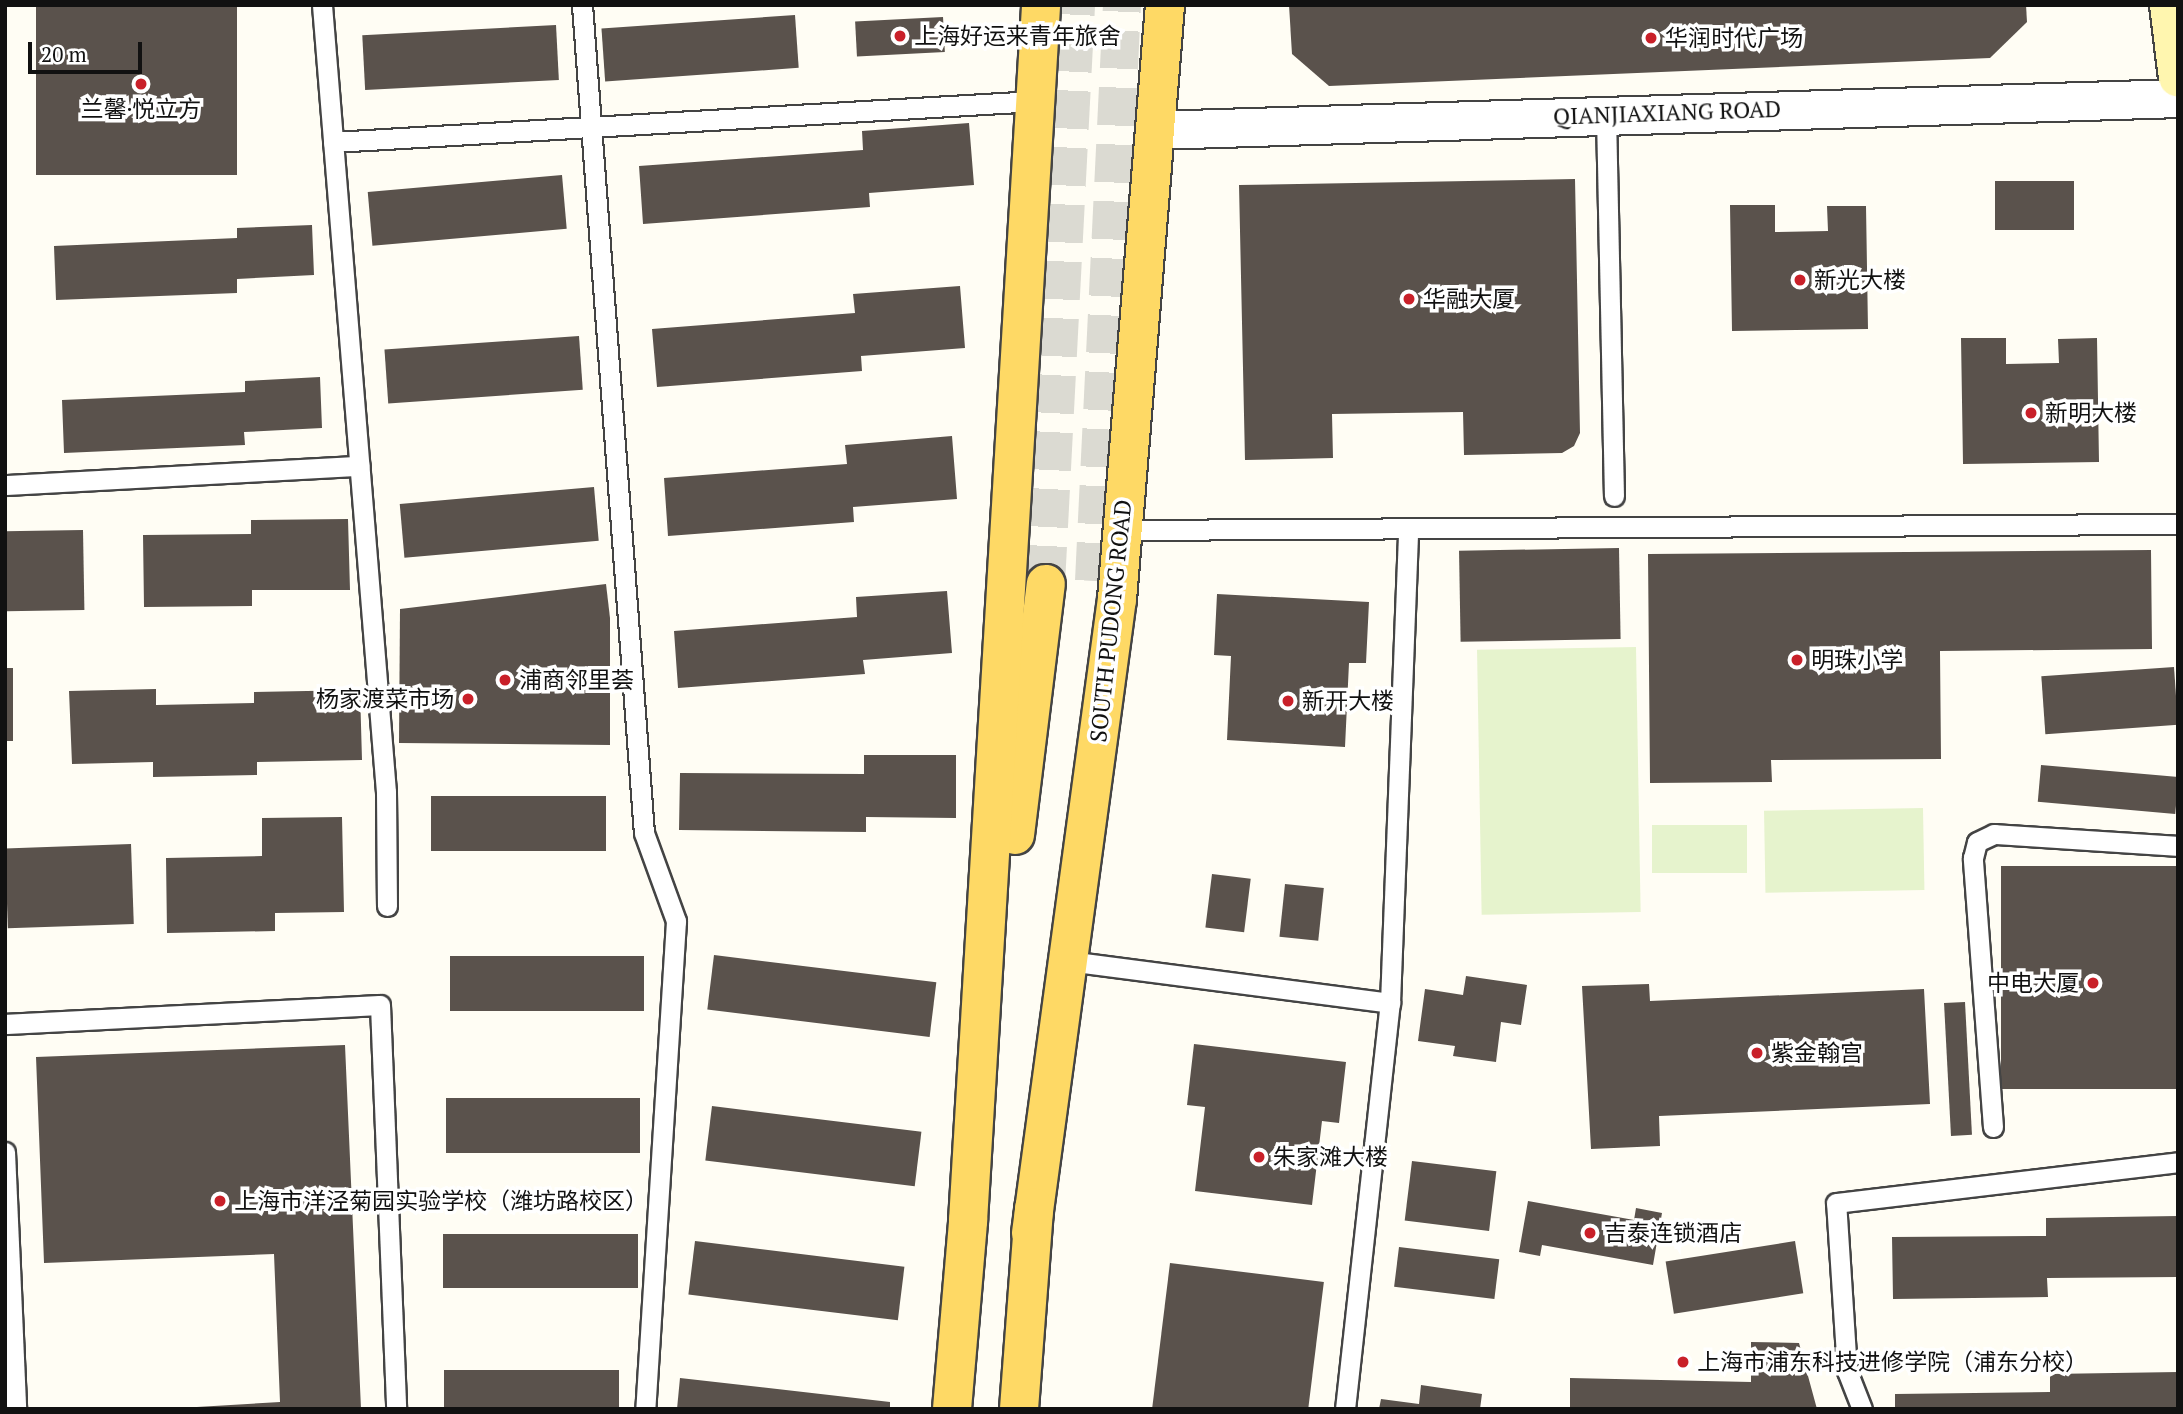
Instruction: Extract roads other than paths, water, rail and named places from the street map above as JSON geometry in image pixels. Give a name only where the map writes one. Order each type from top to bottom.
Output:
[{"type":"main road","points":[[952,1409],[968,1221],[1041,5]]},
{"type":"main road","name":"SOUTH PUDONG ROAD","points":[[1031,1233],[1123,530],[1165,5]]},
{"type":"main road","name":"SOUTH PUDONG ROAD","points":[[1019,1409],[1031,1233],[1094,581]]},
{"type":"main road","points":[[968,1221],[1046,584]]},
{"type":"street","points":[[2169,5],[2178,78]]},
{"type":"street","name":"QIANJIAXIANG ROAD","points":[[1155,130],[2178,98]]},
{"type":"lane","points":[[322,5],[386,792],[387,905]]},
{"type":"lane","points":[[582,5],[589,127],[644,833],[676,920],[645,1409]]},
{"type":"lane","points":[[333,142],[1035,101]]},
{"type":"lane","points":[[1606,115],[1614,496]]},
{"type":"lane","points":[[5,485],[359,466]]},
{"type":"lane","points":[[1123,530],[2178,524]]},
{"type":"lane","points":[[1345,1409],[1390,1003],[1408,529]]},
{"type":"lane","points":[[1993,1127],[1973,858],[1977,842],[1994,834],[2178,846]]},
{"type":"lane","points":[[1068,961],[1390,1003]]},
{"type":"lane","points":[[5,1024],[380,1005],[397,1409]]},
{"type":"lane","points":[[5,1152],[16,1409]]},
{"type":"lane","points":[[1862,1409],[1847,1371],[1836,1203],[2178,1162]]},
{"type":"tunnel","points":[[1046,584],[1076,5]]},
{"type":"tunnel","points":[[1094,581],[1122,5]]},
{"type":"place","name":"上海好运来青年旅舍","points":[[900,36]]},
{"type":"place","name":"华润时代广场","points":[[1651,38]]},
{"type":"place","name":"兰馨·悦立方","points":[[141,84]]},
{"type":"place","name":"新光大楼","points":[[1800,280]]},
{"type":"place","name":"华融大厦","points":[[1409,299]]},
{"type":"place","name":"新明大楼","points":[[2031,413]]},
{"type":"place","name":"明珠小学","points":[[1797,660]]},
{"type":"place","name":"浦商邻里荟","points":[[505,680]]},
{"type":"place","name":"杨家渡菜市场","points":[[468,699]]},
{"type":"place","name":"新开大楼","points":[[1288,701]]},
{"type":"place","name":"中电大厦","points":[[2093,983]]},
{"type":"place","name":"紫金翰宫","points":[[1757,1053]]},
{"type":"place","name":"朱家滩大楼","points":[[1259,1157]]},
{"type":"place","name":"上海市洋泾菊园实验学校（潍坊路校区）","points":[[220,1201]]},
{"type":"place","name":"吉泰连锁酒店","points":[[1590,1233]]},
{"type":"place","name":"上海市浦东科技进修学院（浦东分校）","points":[[1683,1362]]}]
